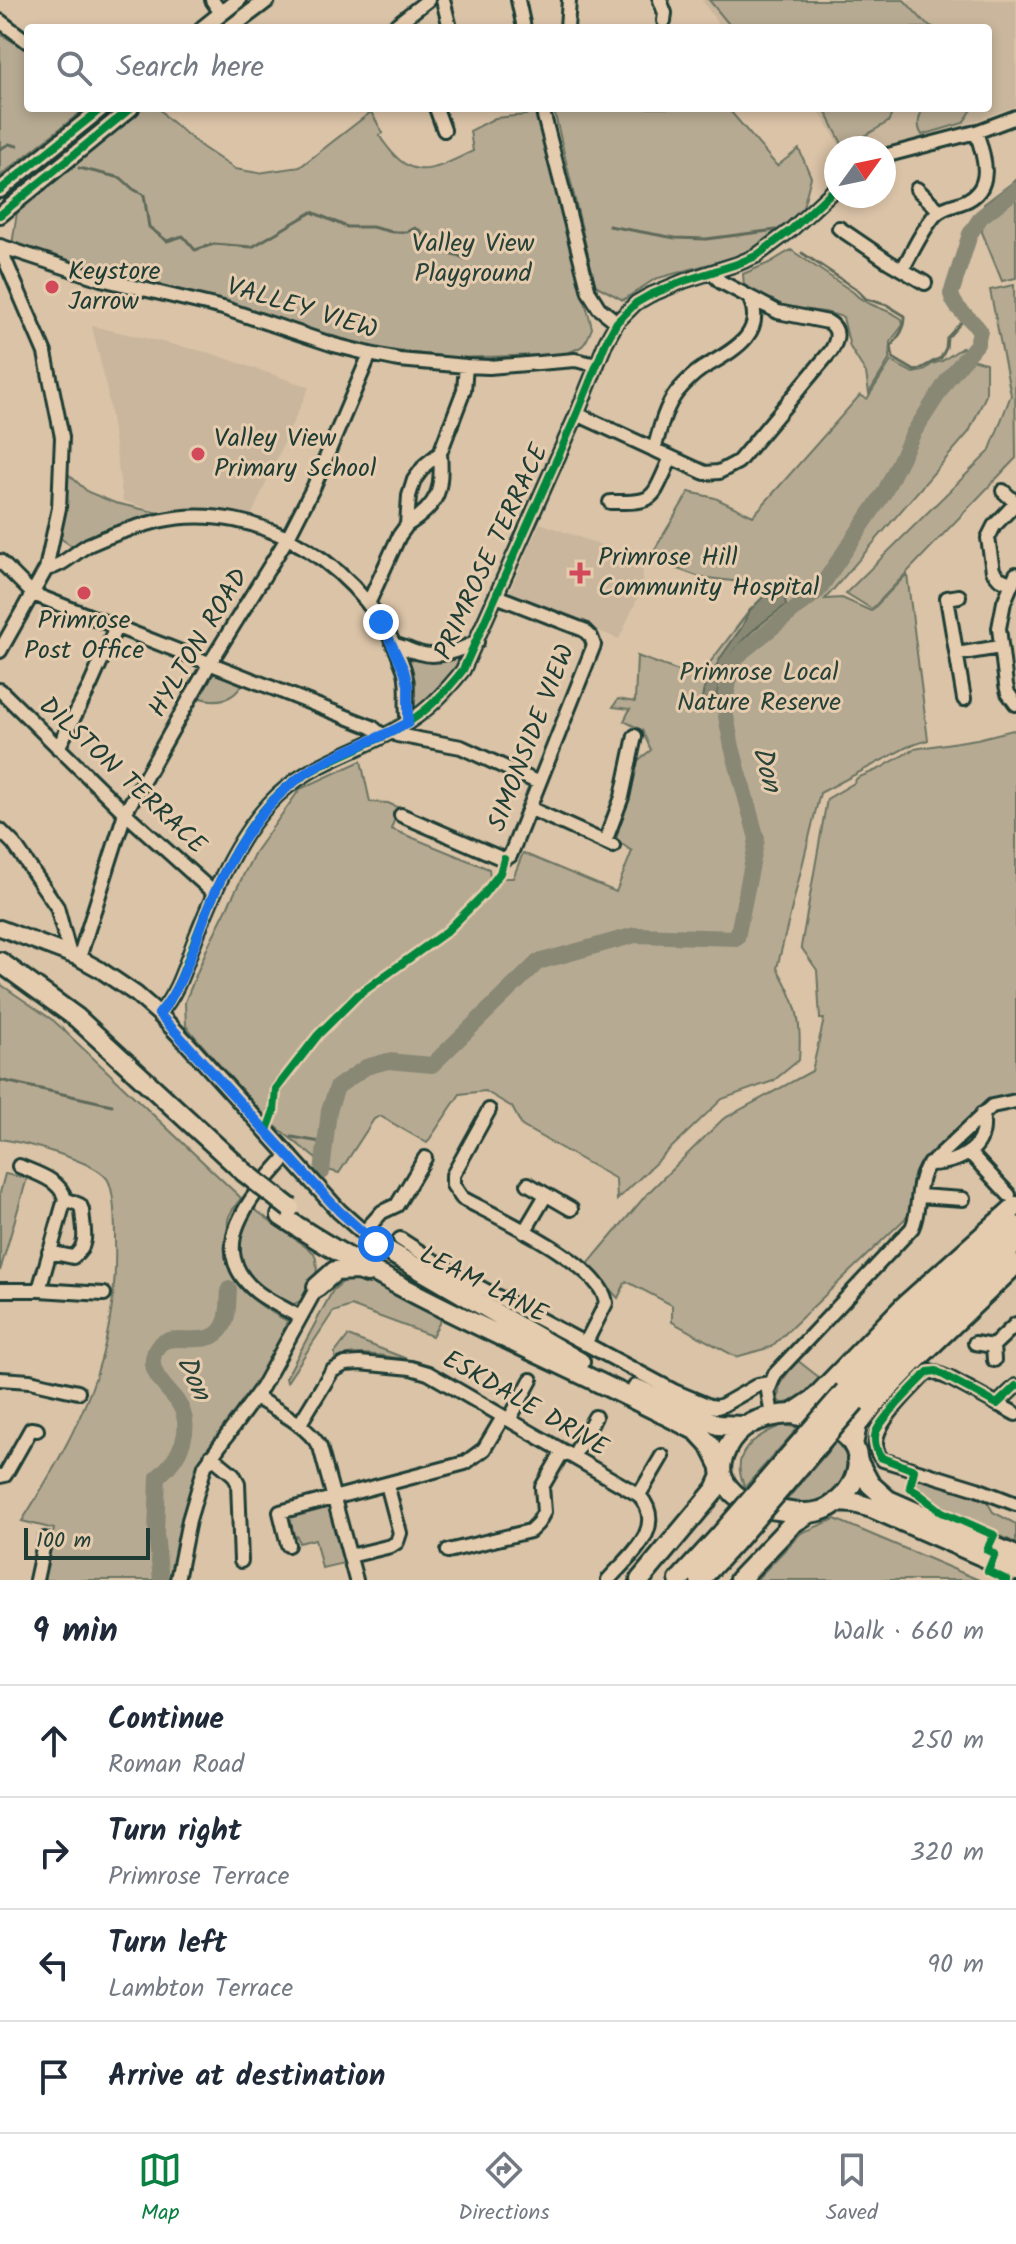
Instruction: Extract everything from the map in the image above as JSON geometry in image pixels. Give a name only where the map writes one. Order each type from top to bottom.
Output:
[{"type":"highway","name":"LEAM LANE","points":[[0,962],[77,1018],[240,1176]]},
{"type":"highway","name":"LEAM LANE","points":[[0,975],[68,1025],[240,1176],[331,1248],[697,1431],[710,1445],[721,1471]]},
{"type":"highway","points":[[792,1414],[813,1400],[1012,1200]]},
{"type":"highway","name":"LEAM LANE","points":[[288,1216],[380,1263],[582,1353],[712,1423],[744,1426]]},
{"type":"highway","points":[[288,1216],[321,1258],[323,1269],[317,1287]]},
{"type":"highway","points":[[700,1580],[728,1537],[915,1318],[1016,1226]]},
{"type":"highway","points":[[370,1238],[582,1353]]},
{"type":"highway","points":[[850,1396],[1016,1243]]},
{"type":"highway","points":[[739,1580],[793,1523],[836,1502],[853,1483],[856,1476],[854,1452],[857,1425],[936,1340],[1016,1264]]},
{"type":"highway","points":[[317,1287],[329,1274],[342,1269],[388,1279]]},
{"type":"highway","points":[[640,1580],[716,1489],[729,1441],[744,1426],[772,1416],[792,1414],[807,1417],[843,1434],[870,1484],[888,1500],[1016,1556]]},
{"type":"highway","points":[[721,1471],[728,1487],[747,1503],[761,1508],[809,1513]]},
{"type":"highway","points":[[836,1502],[872,1508],[1016,1571]]},
{"type":"highway","points":[[679,1580],[728,1537]]},
{"type":"main road","points":[[225,23],[238,0]]},
{"type":"main road","points":[[225,23],[267,0]]},
{"type":"main road","points":[[0,190],[97,112]]},
{"type":"main road","points":[[0,215],[126,112]]},
{"type":"main road","points":[[0,928],[74,957],[117,980],[159,1014],[339,1211],[370,1238]]},
{"type":"street","points":[[212,0],[225,23]]},
{"type":"street","points":[[398,24],[428,0]]},
{"type":"street","points":[[443,0],[449,24]]},
{"type":"street","points":[[518,0],[523,24]]},
{"type":"street","points":[[567,24],[569,0]]},
{"type":"street","points":[[660,0],[667,24]]},
{"type":"street","points":[[0,21],[24,39]]},
{"type":"street","points":[[437,112],[444,130]]},
{"type":"street","points":[[543,112],[589,292],[599,308],[617,322],[636,303],[650,295],[756,256],[771,247],[824,199]]},
{"type":"street","points":[[896,153],[976,132],[1016,117]]},
{"type":"street","points":[[903,268],[940,211],[967,200],[980,189],[986,165],[976,132]]},
{"type":"street","points":[[917,189],[940,211]]},
{"type":"street","points":[[839,228],[925,283]]},
{"type":"street","points":[[0,651],[46,569],[59,508],[62,437],[45,353],[2,247]]},
{"type":"street","name":"VALLEY VIEW","points":[[2,247],[101,279],[223,308],[322,341],[399,360],[489,367],[575,360],[597,365]]},
{"type":"street","points":[[578,412],[709,474],[733,465],[828,354],[837,336],[832,324],[778,312],[721,282],[712,273]]},
{"type":"street","points":[[749,297],[754,308],[753,324]]},
{"type":"street","points":[[654,450],[664,415],[678,391],[692,377],[737,347],[753,324],[778,312]]},
{"type":"street","name":"PRIMROSE TERRACE","points":[[159,1014],[177,989],[214,893],[257,820],[282,791],[320,764],[408,723],[428,708],[463,670],[617,322]]},
{"type":"street","name":"HYLTON ROAD","points":[[74,957],[125,813],[210,663],[288,537],[314,486],[370,354]]},
{"type":"street","points":[[368,604],[399,536],[407,525],[429,509],[440,491],[440,453],[464,390],[466,366]]},
{"type":"street","points":[[407,525],[409,496],[414,480],[425,465],[440,453]]},
{"type":"street","points":[[610,502],[647,500],[671,458]]},
{"type":"street","points":[[1003,491],[1016,503],[994,526],[988,538],[993,571],[999,578],[1014,579],[1000,616],[1000,647],[1008,693],[1016,704]]},
{"type":"street","points":[[46,569],[61,564],[79,550],[100,540],[174,518],[226,520],[288,537],[322,559],[368,604],[394,645],[404,670],[408,685],[408,723]]},
{"type":"street","points":[[0,561],[33,594],[388,733],[461,747],[539,783]]},
{"type":"street","name":"SIMONSIDE VIEW","points":[[401,815],[504,859],[510,856],[591,653],[593,641],[584,630],[496,596]]},
{"type":"street","points":[[959,596],[947,598],[964,699]]},
{"type":"street","points":[[58,748],[116,627]]},
{"type":"street","points":[[394,645],[435,655],[477,642]]},
{"type":"street","points":[[957,654],[1000,647]]},
{"type":"street","name":"DILSTON TERRACE","points":[[0,690],[125,813],[214,893]]},
{"type":"street","points":[[529,808],[609,844],[635,736]]},
{"type":"street","points":[[0,830],[14,844],[57,907],[74,957]]},
{"type":"street","points":[[772,1416],[768,1400],[770,1383],[781,1367],[907,1236],[917,1219],[921,1176],[929,1164],[982,1114],[999,1103],[1016,1101]]},
{"type":"street","points":[[489,1110],[453,1175],[453,1185],[462,1198],[574,1260],[604,1294],[606,1303],[582,1353]]},
{"type":"street","points":[[929,1164],[947,1164],[958,1160],[975,1147],[983,1131],[982,1114]]},
{"type":"street","points":[[969,1152],[1012,1200]]},
{"type":"street","points":[[289,1154],[242,1212],[233,1235],[239,1270],[250,1285],[257,1293],[300,1317]]},
{"type":"street","points":[[370,1238],[382,1212],[397,1205],[425,1158]]},
{"type":"street","points":[[19,1164],[58,1185],[65,1199],[39,1290]]},
{"type":"street","points":[[528,1184],[571,1209]]},
{"type":"street","points":[[524,1232],[546,1195]]},
{"type":"street","points":[[919,1196],[963,1199]]},
{"type":"street","points":[[49,1252],[73,1257],[84,1246],[80,1205],[65,1199]]},
{"type":"street","points":[[400,1239],[582,1353],[710,1406],[723,1405],[758,1385],[770,1383]]},
{"type":"street","points":[[177,1580],[201,1476],[211,1456],[255,1397],[317,1287]]},
{"type":"street","points":[[0,1290],[104,1293]]},
{"type":"street","points":[[993,1346],[1016,1324]]},
{"type":"street","points":[[975,1343],[993,1346]]},
{"type":"street","points":[[993,1346],[994,1360]]},
{"type":"street","name":"ESKDALE DRIVE","points":[[299,1425],[332,1371],[345,1364],[352,1362],[420,1370],[639,1495]]},
{"type":"street","points":[[1016,1414],[936,1371],[928,1372],[876,1432],[875,1447],[880,1457],[1016,1504]]},
{"type":"street","points":[[0,1379],[30,1381],[78,1392]]},
{"type":"street","points":[[288,1545],[280,1512],[472,1460],[484,1449],[531,1380]]},
{"type":"street","points":[[997,1404],[1016,1386]]},
{"type":"street","points":[[255,1397],[310,1433],[320,1447],[356,1580]]},
{"type":"street","points":[[444,1536],[448,1554],[530,1531],[544,1512],[542,1487],[595,1417]]},
{"type":"street","points":[[0,1476],[5,1475],[31,1429],[37,1430]]},
{"type":"street","points":[[211,1456],[233,1474],[238,1483],[241,1561]]},
{"type":"street","points":[[608,1580],[645,1537],[650,1525],[649,1513],[639,1495],[662,1456]]},
{"type":"street","points":[[350,1556],[391,1546],[400,1537],[387,1484]]},
{"type":"street","points":[[36,1580],[45,1539]]},
{"type":"shaded area","points":[[702,0],[1016,0],[1016,106],[950,130],[896,144],[896,136],[834,136],[820,112],[992,112],[992,24],[718,24]]},
{"type":"shaded area","name":"Valley View Primary School","points":[[92,326],[210,353],[309,387],[250,518],[224,513],[154,510],[123,501],[107,390]]},
{"type":"shaded area","name":"Primrose Hill Community Hospital","points":[[540,523],[642,560],[643,586],[619,639],[508,595]]},
{"type":"shaded area","points":[[771,585],[783,587],[786,605],[732,653],[720,679],[715,707],[708,709],[700,706],[704,689],[721,657],[750,610]]},
{"type":"green space","points":[[709,0],[904,0],[926,24],[729,24]]},
{"type":"green space","points":[[0,34],[24,49],[24,112],[81,112],[0,176]]},
{"type":"green space","name":"Valley View Playground","points":[[137,112],[162,112],[202,147],[235,169],[258,173],[300,167],[371,112],[383,133],[379,135],[390,150],[400,161],[421,169],[444,165],[473,151],[470,131],[495,118],[536,112],[592,328],[585,343],[564,354],[456,358],[373,348],[169,287],[12,245],[17,212]]},
{"type":"green space","points":[[554,112],[731,112],[777,166],[799,149],[811,177],[802,211],[762,243],[742,255],[655,279],[623,300],[595,285]]},
{"type":"green space","points":[[826,112],[893,112],[888,122],[865,136],[838,136]]},
{"type":"green space","points":[[922,112],[970,112],[963,123],[922,135],[919,122]]},
{"type":"green space","points":[[1016,180],[1016,278],[1002,281],[982,232],[984,204]]},
{"type":"green space","points":[[791,250],[864,301],[902,319],[903,325],[890,342],[889,360],[869,393],[866,373],[850,347],[843,317],[788,308],[744,287],[743,274]]},
{"type":"green space","points":[[1014,285],[1016,458],[872,609],[846,593],[989,452],[1011,395],[990,290]]},
{"type":"green space","name":"Primrose Local Nature Reserve","points":[[963,347],[967,352],[963,357],[986,363],[986,395],[969,432],[825,599],[842,598],[871,611],[907,574],[928,740],[907,747],[820,793],[777,968],[797,1012],[799,1060],[773,1081],[722,1099],[617,1200],[616,1179],[522,1126],[512,1107],[485,1091],[460,1094],[427,1143],[380,1116],[374,1119],[339,1173],[320,1168],[321,1163],[263,1116],[186,1026],[185,1002],[208,946],[255,852],[300,789],[361,761],[370,802],[388,803],[399,808],[391,829],[489,869],[490,878],[513,878],[523,853],[616,892],[632,851],[616,840],[636,762],[651,750],[642,730],[624,721],[630,709],[613,707],[618,699],[635,702],[637,656],[698,678],[750,610],[786,605],[782,587],[700,577],[649,559],[689,492],[715,498],[753,516],[860,395],[867,399],[891,361],[913,373],[923,371]]},
{"type":"green space","points":[[68,474],[88,492],[115,503],[168,515],[75,548],[57,536],[65,505]]},
{"type":"green space","points":[[463,655],[449,680],[413,714],[415,680],[404,656],[430,660]]},
{"type":"green space","points":[[213,672],[243,683],[234,694],[223,699],[197,697]]},
{"type":"green space","points":[[1013,730],[1016,732],[1016,1099],[991,1103],[931,1155],[917,1172],[913,1211],[771,1347],[736,1357],[672,1322],[672,1305],[626,1281],[618,1298],[587,1265],[647,1194],[723,1119],[812,1071],[824,1019],[820,1019],[817,970],[801,947],[827,799],[857,778],[914,749]]},
{"type":"green space","points":[[0,984],[54,1021],[241,1198],[228,1220],[229,1268],[242,1289],[287,1321],[279,1343],[250,1396],[195,1479],[171,1580],[41,1580],[54,1529],[22,1521],[62,1454],[92,1388],[103,1354],[115,1281],[115,1218],[110,1186],[101,1173],[75,1159],[0,1139]]},
{"type":"green space","points":[[5,1174],[27,1178],[0,1271],[0,1193]]},
{"type":"green space","points":[[250,1206],[314,1253],[316,1277],[303,1300],[292,1305],[248,1274],[241,1255],[240,1232]]},
{"type":"green space","points":[[365,1280],[442,1318],[432,1336],[351,1306],[333,1312],[287,1382],[286,1378],[333,1290],[344,1281]]},
{"type":"green space","points":[[348,1336],[407,1359],[361,1354],[335,1359],[335,1353]]},
{"type":"green space","points":[[797,1360],[825,1382],[807,1397],[782,1404],[778,1400],[780,1384]]},
{"type":"green space","points":[[783,1425],[798,1428],[745,1487],[740,1465],[742,1456],[754,1441]]},
{"type":"green space","points":[[836,1442],[848,1463],[844,1482],[837,1492],[817,1504],[783,1504]]},
{"type":"green space","points":[[918,1474],[977,1492],[993,1512],[1016,1524],[1016,1543],[945,1511],[913,1486]]},
{"type":"green space","points":[[329,1508],[344,1563],[322,1568],[315,1539],[299,1543],[297,1536],[290,1537],[287,1516]]},
{"type":"green space","points":[[835,1519],[979,1580],[756,1580],[801,1533]]},
{"type":"waterway","points":[[0,149],[9,144],[17,146]]},
{"type":"waterway","points":[[79,168],[121,178],[144,195],[149,227],[167,241],[183,236],[195,250],[214,244],[252,247],[312,212],[347,227],[372,227],[392,232],[407,232],[415,228],[421,231],[429,246],[465,259]]},
{"type":"waterway","name":"Don","points":[[322,1172],[329,1111],[337,1087],[366,1067],[388,1061],[432,1065],[538,962],[635,935],[737,938],[757,839],[724,706],[733,663],[743,651],[818,591],[884,493],[914,432],[948,379],[977,344],[980,331],[956,305],[951,294],[970,234],[981,217],[1016,190]]},
{"type":"waterway","points":[[609,226],[675,238],[706,239],[776,230]]},
{"type":"waterway","points":[[802,253],[866,299],[887,305],[905,316],[903,328],[891,346],[893,358],[915,371],[941,358],[947,338],[966,317]]},
{"type":"waterway","points":[[0,1080],[112,1105]]},
{"type":"waterway","points":[[292,1137],[326,1143]]},
{"type":"waterway","name":"Don","points":[[161,1580],[156,1534],[158,1477],[179,1452],[185,1422],[177,1401],[157,1376],[153,1359],[158,1347],[165,1341],[199,1339],[219,1332],[227,1316],[229,1289]]},
{"type":"cycle path","points":[[0,190],[97,112]]},
{"type":"cycle path","points":[[0,215],[126,112]]},
{"type":"cycle path","points":[[159,1014],[177,987],[226,868],[269,804],[301,777],[418,716],[439,698],[463,670],[617,322],[636,303],[650,295],[756,256],[791,230],[824,199]]},
{"type":"cycle path","points":[[267,1130],[274,1111],[276,1089],[318,1035],[358,995],[446,932],[483,895],[500,873],[504,859]]},
{"type":"cycle path","points":[[1007,1580],[988,1571],[995,1554],[987,1550],[994,1535],[942,1512],[910,1487],[914,1470],[880,1457],[875,1439],[885,1418],[928,1372],[936,1371],[997,1404],[1016,1386]]},
{"type":"place","name":"Keystore Jarrow","points":[[52,287]]},
{"type":"place","name":"Valley View Primary School","points":[[198,454]]},
{"type":"place","name":"Primrose Hill Community Hospital","points":[[580,573]]},
{"type":"place","name":"Primrose Post Office","points":[[84,593]]},
{"type":"route","points":[[376,1244],[339,1211],[159,1014],[177,989],[214,893],[241,844],[267,806],[282,791],[320,764],[408,723],[408,685],[404,670],[381,622]]}]
